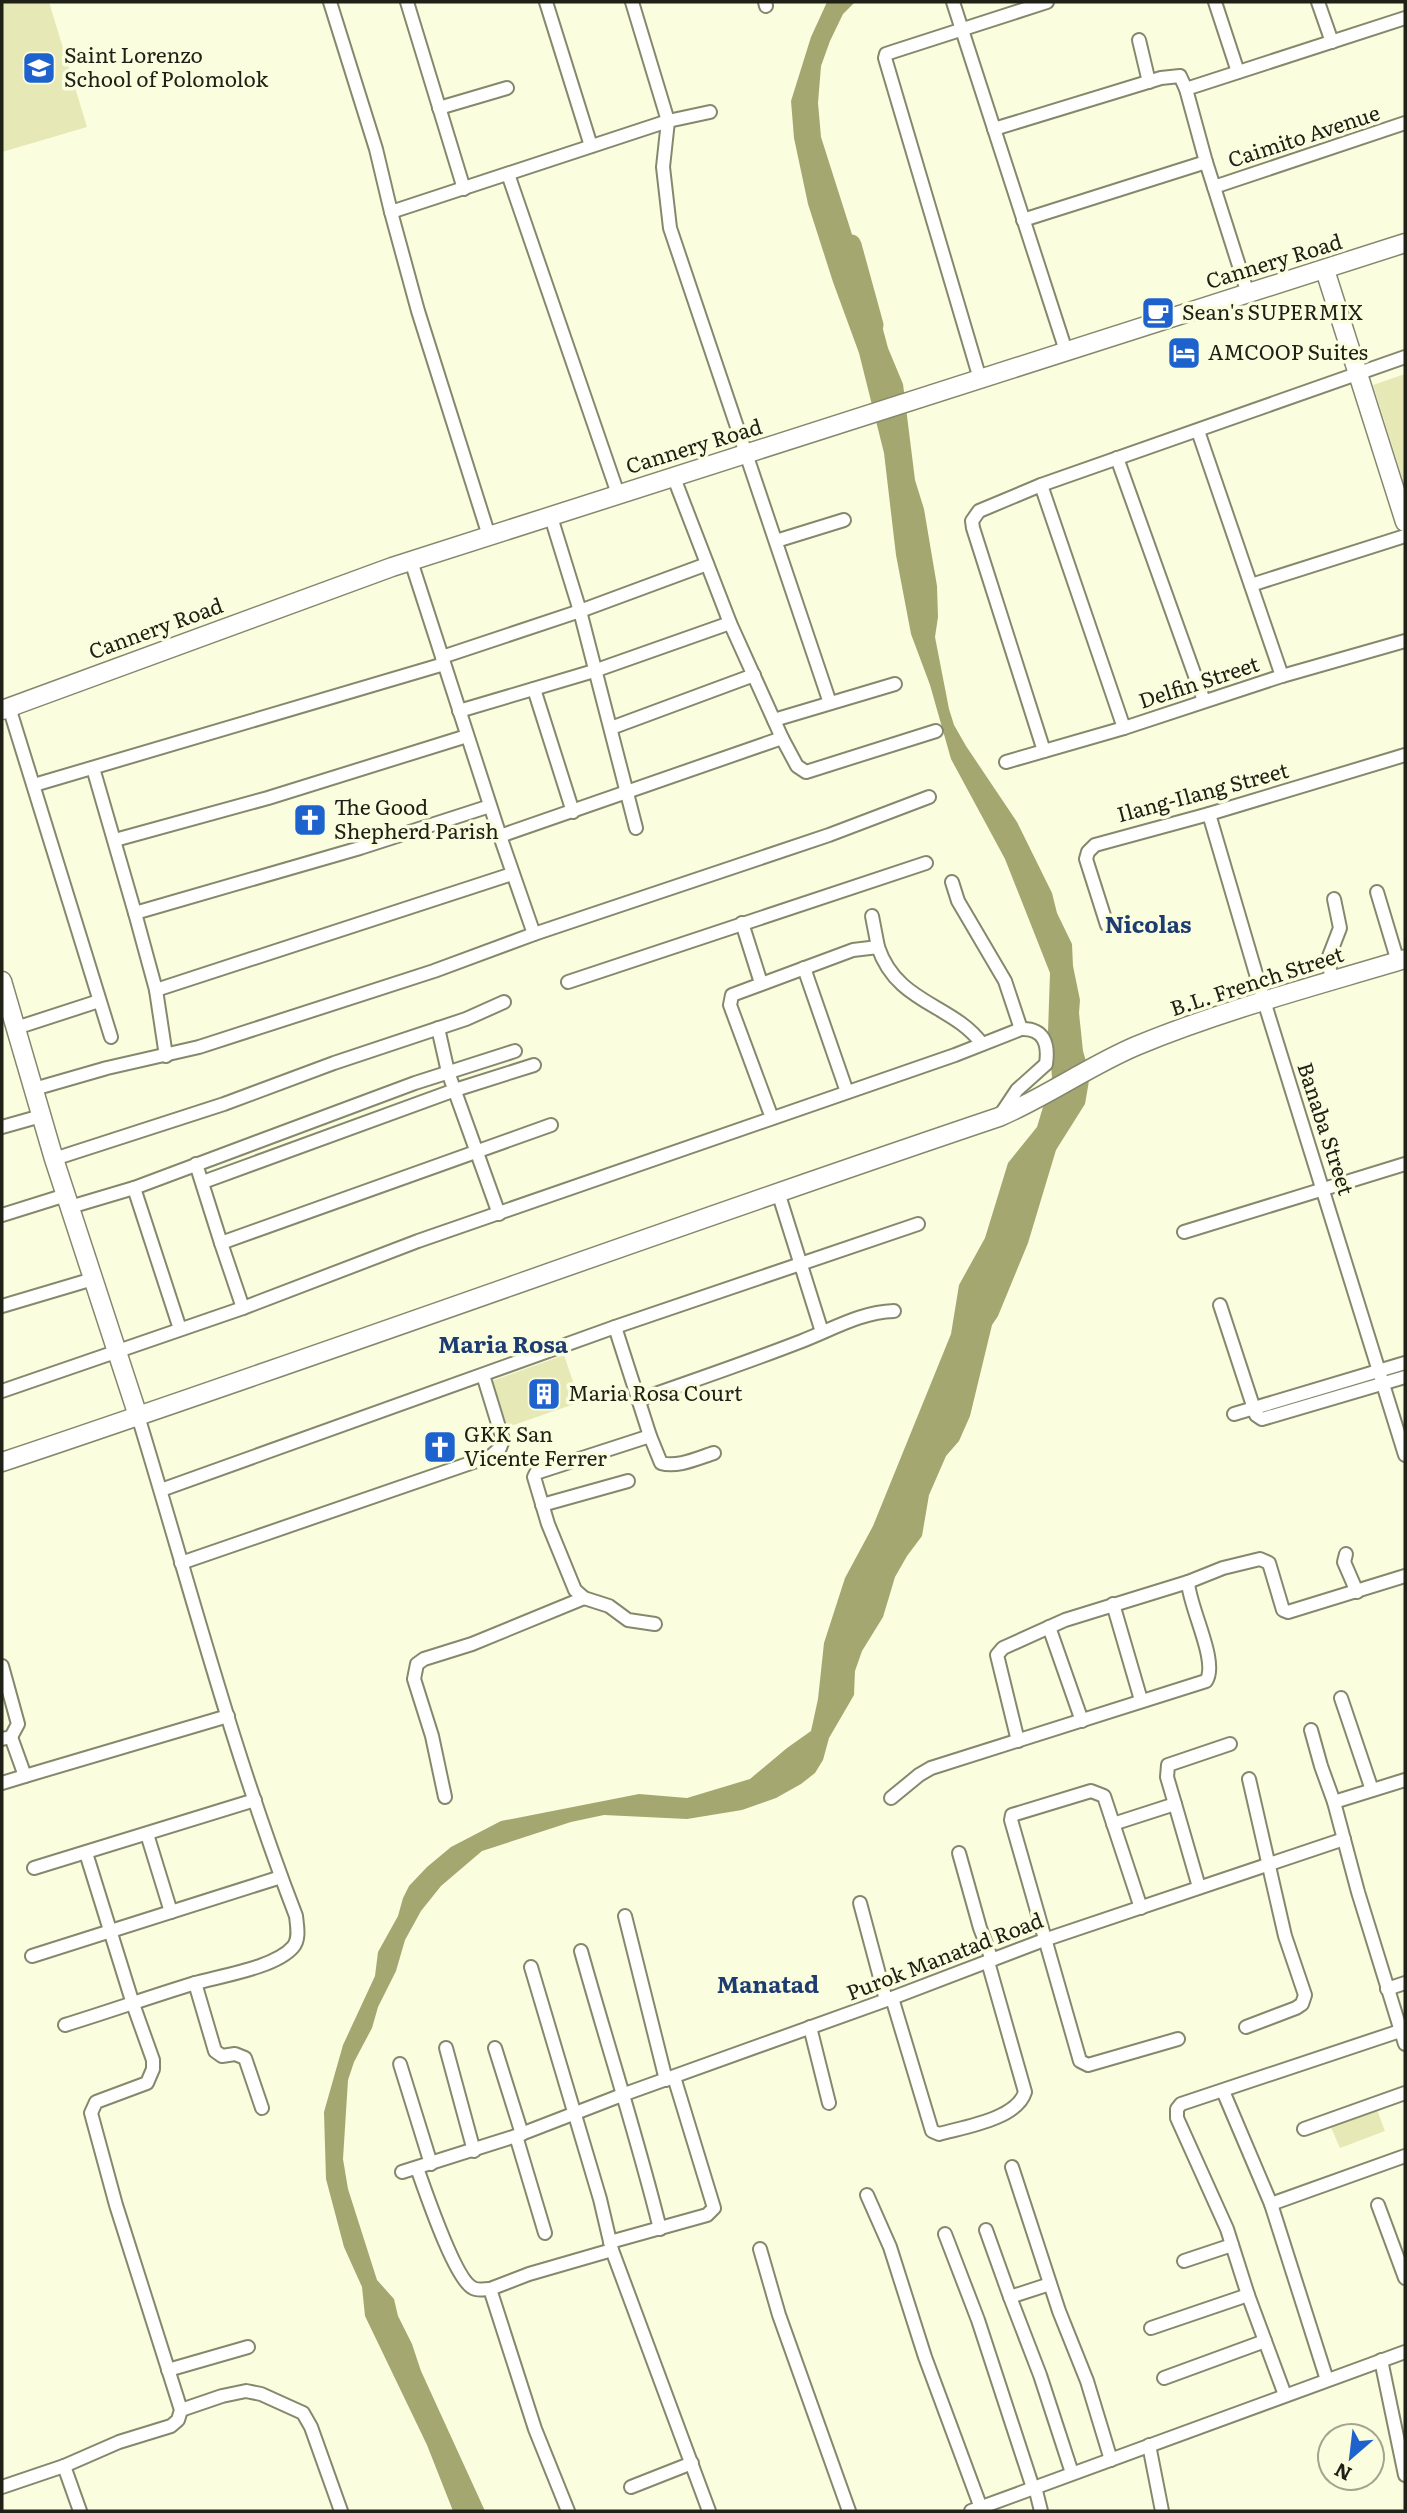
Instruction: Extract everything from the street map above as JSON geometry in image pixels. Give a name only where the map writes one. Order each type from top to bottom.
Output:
[{"type":"street","points":[[330,2],[376,149],[418,311],[489,536]]},
{"type":"street","points":[[407,2],[464,189]]},
{"type":"street","points":[[546,2],[591,146]]},
{"type":"street","points":[[632,2],[668,121],[663,167],[670,228],[830,703]]},
{"type":"street","points":[[953,2],[1066,351]]},
{"type":"street","points":[[980,379],[885,63],[886,54],[1028,4],[1047,2]]},
{"type":"street","points":[[1215,2],[1238,72]]},
{"type":"street","points":[[1318,2],[1332,42]]},
{"type":"street","points":[[1186,89],[1405,18]]},
{"type":"street","points":[[1139,40],[1149,82]]},
{"type":"street","points":[[994,130],[1178,75],[1186,89],[1248,294]]},
{"type":"street","points":[[439,108],[507,88]]},
{"type":"street","points":[[391,212],[668,121],[710,112]]},
{"type":"street","name":"Caimito Avenue","points":[[1214,187],[1405,123]]},
{"type":"street","points":[[1023,220],[1206,162]]},
{"type":"street","points":[[508,174],[618,494]]},
{"type":"street","name":"Cannery Road","points":[[5,708],[411,561],[1405,243]]},
{"type":"street","points":[[1325,270],[1405,522]]},
{"type":"street","points":[[1044,751],[972,521],[979,511],[1041,485],[1405,357]]},
{"type":"street","points":[[1198,431],[1282,676]]},
{"type":"street","points":[[1117,458],[1203,701]]},
{"type":"street","points":[[674,478],[730,623],[797,766],[806,772],[936,731]]},
{"type":"street","points":[[1041,485],[1124,728]]},
{"type":"street","points":[[551,517],[580,611],[636,828]]},
{"type":"street","points":[[776,541],[844,520]]},
{"type":"street","points":[[1251,584],[1405,536]]},
{"type":"street","points":[[411,561],[512,874],[534,934]]},
{"type":"street","points":[[34,785],[443,661],[707,564]]},
{"type":"street","points":[[459,711],[594,671],[730,623]]},
{"type":"street","name":"Delfin Street","points":[[1006,762],[1124,728],[1282,676],[1405,641]]},
{"type":"street","points":[[611,728],[754,675]]},
{"type":"street","points":[[774,720],[895,684]]},
{"type":"street","points":[[534,689],[573,812]]},
{"type":"street","points":[[5,708],[34,785],[111,1038]]},
{"type":"street","points":[[115,841],[281,794],[467,736]]},
{"type":"street","points":[[500,836],[782,738]]},
{"type":"street","name":"Ilang-Ilang Street","points":[[1107,925],[1086,859],[1088,852],[1095,845],[1405,755]]},
{"type":"street","points":[[93,768],[156,990],[166,1056]]},
{"type":"street","points":[[34,1089],[107,1068],[166,1056],[434,971],[534,934],[829,835],[929,797]]},
{"type":"street","points":[[135,913],[360,848],[490,806]]},
{"type":"street","name":"Banaba Street","points":[[1209,814],[1405,1455]]},
{"type":"street","points":[[568,982],[926,863]]},
{"type":"street","points":[[156,990],[512,874]]},
{"type":"street","points":[[952,882],[958,901],[1005,981],[1021,1029]]},
{"type":"street","points":[[1377,892],[1401,960]]},
{"type":"street","points":[[1332,981],[1328,960],[1340,928],[1334,900]]},
{"type":"street","points":[[872,916],[878,947],[888,967],[902,984],[974,1032],[982,1044]]},
{"type":"street","points":[[742,923],[761,983]]},
{"type":"street","points":[[772,1118],[730,1006],[732,995],[853,950],[878,947]]},
{"type":"street","name":"B.L. French Street","points":[[2,1462],[999,1117],[1035,1101],[1124,1051],[1264,1001],[1401,960]]},
{"type":"street","points":[[804,968],[847,1092]]},
{"type":"street","points":[[2,981],[54,1159],[138,1416],[228,1716],[296,1916],[298,1931],[292,1948],[244,1971],[195,1983],[65,2025]]},
{"type":"street","points":[[16,1028],[99,1001]]},
{"type":"street","points":[[54,1159],[224,1104],[504,1002]]},
{"type":"street","points":[[438,1028],[448,1072],[499,1214]]},
{"type":"street","points":[[2,1391],[243,1308],[418,1241],[1021,1029],[1031,1029],[1042,1035],[1047,1049],[1046,1064],[1017,1090],[999,1117]]},
{"type":"street","points":[[2,1214],[134,1188],[448,1072],[515,1051]]},
{"type":"street","points":[[203,1182],[455,1090],[534,1065]]},
{"type":"street","points":[[2,1127],[41,1116]]},
{"type":"street","points":[[221,1242],[551,1125]]},
{"type":"street","points":[[196,1164],[243,1308]]},
{"type":"street","points":[[1184,1231],[1405,1164]]},
{"type":"street","points":[[134,1188],[180,1329]]},
{"type":"street","points":[[778,1192],[822,1332]]},
{"type":"street","points":[[161,1490],[615,1327],[918,1224]]},
{"type":"street","points":[[2,1306],[93,1279]]},
{"type":"street","points":[[1220,1306],[1257,1416],[1266,1419],[1405,1377]]},
{"type":"street","points":[[638,1400],[875,1311],[894,1311]]},
{"type":"street","points":[[615,1327],[661,1463],[667,1465],[714,1453]]},
{"type":"street","points":[[1234,1414],[1405,1363]]},
{"type":"street","points":[[181,1563],[491,1456],[500,1448],[503,1440],[483,1375]]},
{"type":"street","points":[[650,1436],[536,1473],[534,1477],[575,1590],[584,1598],[603,1602],[628,1620],[655,1624]]},
{"type":"street","points":[[542,1505],[628,1481]]},
{"type":"street","points":[[1346,1554],[1344,1562],[1356,1592]]},
{"type":"street","points":[[1018,1741],[998,1662],[999,1653],[1003,1648],[1049,1627],[1223,1568],[1264,1559],[1271,1567],[1279,1601],[1286,1611],[1297,1611],[1405,1576]]},
{"type":"street","points":[[891,1798],[931,1768],[1205,1682],[1209,1677],[1209,1661],[1188,1596],[1188,1582]]},
{"type":"street","points":[[445,1797],[432,1737],[414,1679],[417,1664],[424,1658],[472,1644],[584,1598]]},
{"type":"street","points":[[1113,1604],[1141,1700]]},
{"type":"street","points":[[1049,1627],[1082,1721]]},
{"type":"street","points":[[2,1666],[17,1718],[16,1729],[6,1738],[25,1776]]},
{"type":"street","points":[[1341,1698],[1372,1790]]},
{"type":"street","points":[[2,1783],[228,1716]]},
{"type":"street","points":[[1311,1730],[1335,1802],[1405,2044]]},
{"type":"street","points":[[1199,1887],[1167,1777],[1168,1765],[1230,1744]]},
{"type":"street","points":[[1246,2027],[1296,2008],[1305,2000],[1285,1937],[1249,1779]]},
{"type":"street","points":[[1335,1802],[1405,1780]]},
{"type":"street","points":[[1141,1908],[1104,1796],[1091,1791],[1012,1815],[1011,1820],[1044,1940],[1080,2061],[1088,2065],[1178,2039]]},
{"type":"street","points":[[34,1867],[255,1800]]},
{"type":"street","points":[[1113,1824],[1175,1804]]},
{"type":"street","points":[[146,1834],[171,1912]]},
{"type":"street","name":"Purok Manatad Road","points":[[402,2172],[519,2135],[1044,1940],[1344,1839]]},
{"type":"street","points":[[2,2487],[170,2426],[178,2420],[181,2410],[90,2113],[96,2102],[148,2083],[153,2060],[86,1853]]},
{"type":"street","points":[[860,1903],[932,2132],[939,2134],[1001,2116],[1023,2099],[1025,2092],[959,1853]]},
{"type":"street","points":[[32,1956],[281,1877]]},
{"type":"street","points":[[417,2168],[451,2255],[465,2282],[472,2288],[489,2289],[707,2215],[714,2208],[670,2078],[625,1916]]},
{"type":"street","points":[[581,1951],[640,2148],[660,2229]]},
{"type":"street","points":[[531,1967],[600,2199],[611,2246],[709,2511]]},
{"type":"street","points":[[195,1983],[215,2051],[222,2056],[235,2054],[245,2058],[262,2108]]},
{"type":"street","points":[[1387,1989],[1405,1983]]},
{"type":"street","points":[[810,2027],[829,2102]]},
{"type":"street","points":[[1285,2395],[1232,2245],[1176,2113],[1181,2104],[1400,2031]]},
{"type":"street","points":[[446,2048],[474,2151]]},
{"type":"street","points":[[495,2048],[545,2233]]},
{"type":"street","points":[[400,2064],[431,2165]]},
{"type":"street","points":[[1223,2091],[1271,2204],[1327,2380]]},
{"type":"street","points":[[1304,2129],[1405,2092]]},
{"type":"street","points":[[1271,2204],[1405,2157]]},
{"type":"street","points":[[1012,2167],[1050,2284],[1087,2381],[1111,2459]]},
{"type":"street","points":[[867,2195],[893,2257],[976,2509],[1405,2352]]},
{"type":"street","points":[[1378,2205],[1405,2278]]},
{"type":"street","points":[[986,2230],[1040,2375],[1072,2473]]},
{"type":"street","points":[[945,2234],[978,2320],[1041,2511]]},
{"type":"street","points":[[1184,2261],[1232,2245]]},
{"type":"street","points":[[760,2249],[779,2315],[849,2511]]},
{"type":"street","points":[[1010,2297],[1050,2284]]},
{"type":"street","points":[[489,2289],[536,2429],[568,2511]]},
{"type":"street","points":[[1151,2328],[1248,2295]]},
{"type":"street","points":[[1164,2378],[1265,2341]]},
{"type":"street","points":[[169,2370],[248,2347]]},
{"type":"street","points":[[1381,2360],[1405,2475]]},
{"type":"street","points":[[181,2410],[246,2391],[261,2393],[303,2413],[311,2427],[341,2511]]},
{"type":"street","points":[[1149,2445],[1162,2511]]},
{"type":"street","points":[[631,2487],[692,2463]]},
{"type":"street","points":[[64,2466],[80,2511]]},
{"type":"shaded area","name":"Saint Lorenzo School of Polomolok","points":[[2,2],[49,2],[87,127],[2,152]]},
{"type":"shaded area","points":[[827,2],[855,2],[843,14],[821,66],[818,103],[821,137],[856,247],[859,273],[867,299],[880,318],[888,348],[903,384],[915,480],[924,509],[937,586],[938,617],[935,637],[949,709],[954,725],[966,746],[1017,822],[1052,893],[1057,913],[1072,944],[1073,966],[1080,1000],[1083,1051],[1090,1075],[1085,1104],[1056,1150],[1028,1243],[992,1325],[970,1416],[959,1441],[946,1456],[929,1495],[922,1536],[895,1577],[883,1617],[862,1651],[855,1671],[854,1695],[829,1738],[823,1760],[815,1773],[776,1798],[742,1810],[687,1819],[604,1815],[571,1822],[482,1851],[441,1886],[421,1911],[405,1940],[396,1971],[348,2080],[343,2159],[348,2189],[377,2280],[394,2299],[398,2316],[412,2344],[421,2371],[485,2511],[453,2511],[427,2445],[365,2316],[362,2287],[344,2247],[326,2179],[324,2112],[343,2045],[375,1976],[378,1952],[398,1916],[409,1886],[451,1847],[501,1821],[639,1794],[687,1798],[750,1779],[811,1731],[818,1699],[824,1643],[845,1578],[873,1526],[951,1334],[959,1285],[985,1238],[1008,1163],[1037,1127],[1052,1077],[1048,1032],[1050,973],[1005,859],[951,759],[930,685],[911,634],[896,555],[884,453],[859,353],[808,204],[794,138],[791,101],[811,37]]},
{"type":"shaded area","points":[[1405,374],[1405,486],[1373,385]]},
{"type":"shaded area","points":[[564,1355],[580,1402],[508,1427],[492,1381]]},
{"type":"shaded area","points":[[1376,2107],[1385,2131],[1340,2148],[1330,2125]]},
{"type":"waterway","points":[[851,245],[873,325]]},
{"type":"place","name":"Saint Lorenzo School of Polomolok","points":[[39,68]]},
{"type":"place","name":"Sean's SUPERMIX","points":[[1158,313]]},
{"type":"place","name":"AMCOOP Suites","points":[[1184,353]]},
{"type":"place","name":"The Good Shepherd Parish","points":[[310,820]]},
{"type":"place","name":"Maria Rosa Court","points":[[544,1394]]},
{"type":"place","name":"GKK San Vicente Ferrer","points":[[440,1447]]},
{"type":"district","name":"Nicolas","points":[[1148,925]]},
{"type":"district","name":"Maria Rosa","points":[[503,1345]]},
{"type":"district","name":"Manatad","points":[[768,1985]]}]
